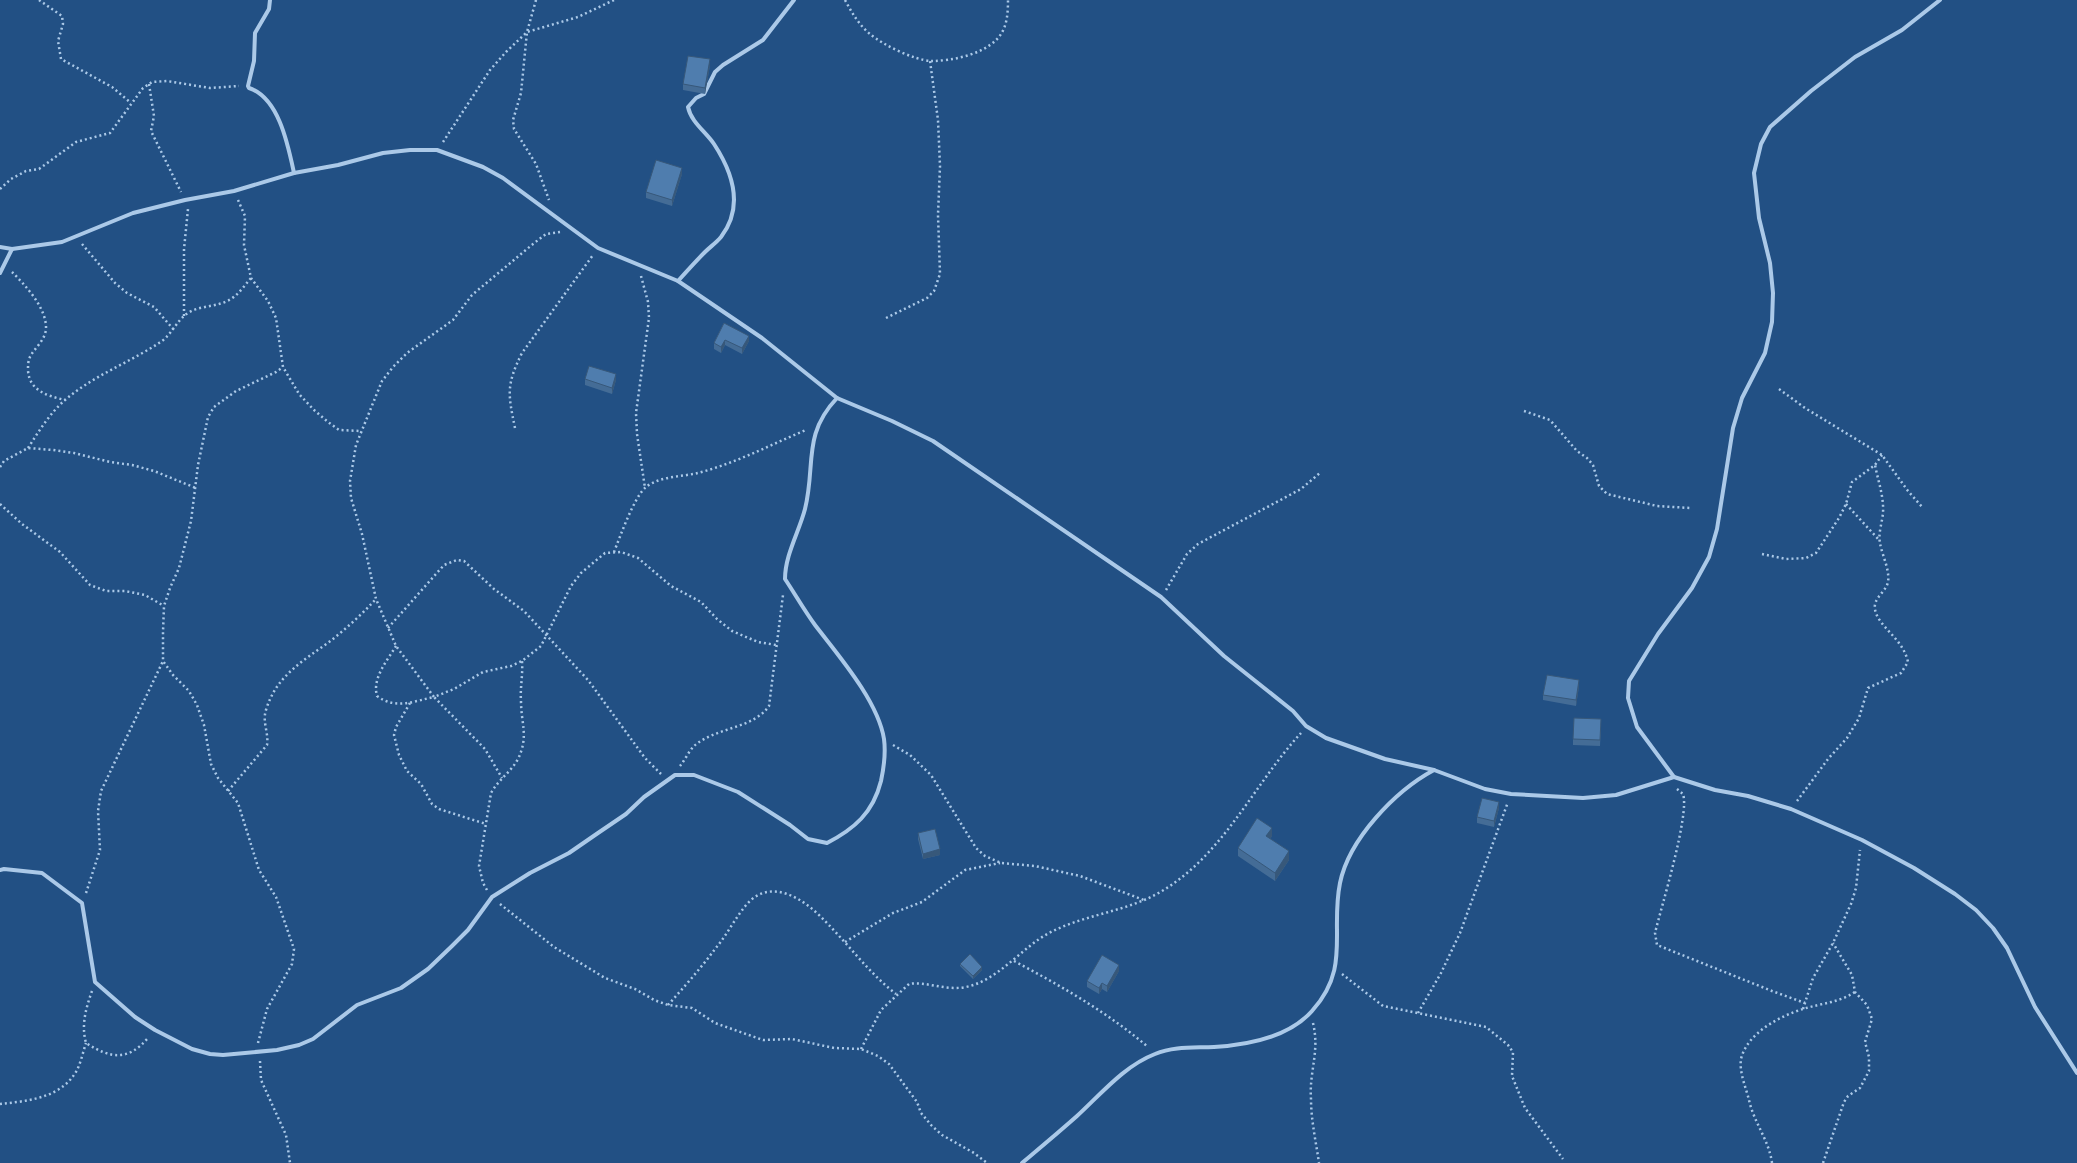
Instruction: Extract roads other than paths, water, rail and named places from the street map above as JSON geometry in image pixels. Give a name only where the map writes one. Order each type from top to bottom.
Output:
[{"type":"street","points":[[270,0],[269,9],[255,33],[254,61],[248,86],[249,88],[259,92],[271,104],[289,146],[294,173]]},
{"type":"street","points":[[678,281],[705,251],[720,238],[730,220],[735,201],[732,180],[724,161],[714,144],[690,115],[688,107],[696,98],[704,94],[715,72],[719,68],[763,40],[794,0]]},
{"type":"street","points":[[1674,777],[1637,727],[1628,698],[1629,682],[1658,634],[1692,588],[1709,557],[1717,529],[1733,428],[1742,398],[1765,353],[1772,322],[1774,293],[1770,263],[1759,218],[1754,173],[1761,144],[1770,127],[1811,91],[1855,57],[1902,30],[1940,0]]},
{"type":"street","points":[[0,247],[12,249],[62,242],[77,238],[133,213],[185,200],[234,191],[294,173],[338,165],[383,154],[410,150],[437,150],[483,166],[526,193],[598,248],[638,266],[678,281],[762,338],[837,398],[933,441],[1162,597],[1224,656],[1293,711],[1306,726],[1326,738],[1385,759],[1434,770],[1485,789],[1511,794],[1583,798],[1616,795],[1674,777],[1715,790],[1748,796],[1791,809],[1862,840],[1914,868],[1955,894],[1976,910],[2007,948],[2036,1007],[2077,1073]]},
{"type":"street","points":[[0,274],[12,249]]},
{"type":"street","points":[[0,870],[4,869],[42,873],[82,903],[95,982],[125,1009],[155,1030],[192,1049],[210,1054],[223,1055],[258,1052],[299,1045],[313,1039],[357,1005],[401,988],[428,969],[468,930],[492,897],[530,872],[569,853],[626,814],[644,797],[675,775],[694,775],[738,792],[790,825],[808,839],[827,844],[848,832],[865,815],[878,793],[885,763],[884,738],[872,708],[845,663],[815,624],[785,579],[788,560],[805,508],[811,452],[817,426],[826,410],[837,398]]},
{"type":"street","points":[[1022,1163],[1078,1116],[1119,1076],[1155,1053],[1180,1048],[1216,1047],[1252,1041],[1279,1033],[1294,1026],[1311,1013],[1322,1000],[1336,969],[1340,883],[1346,865],[1357,844],[1393,799],[1434,770]]}]
